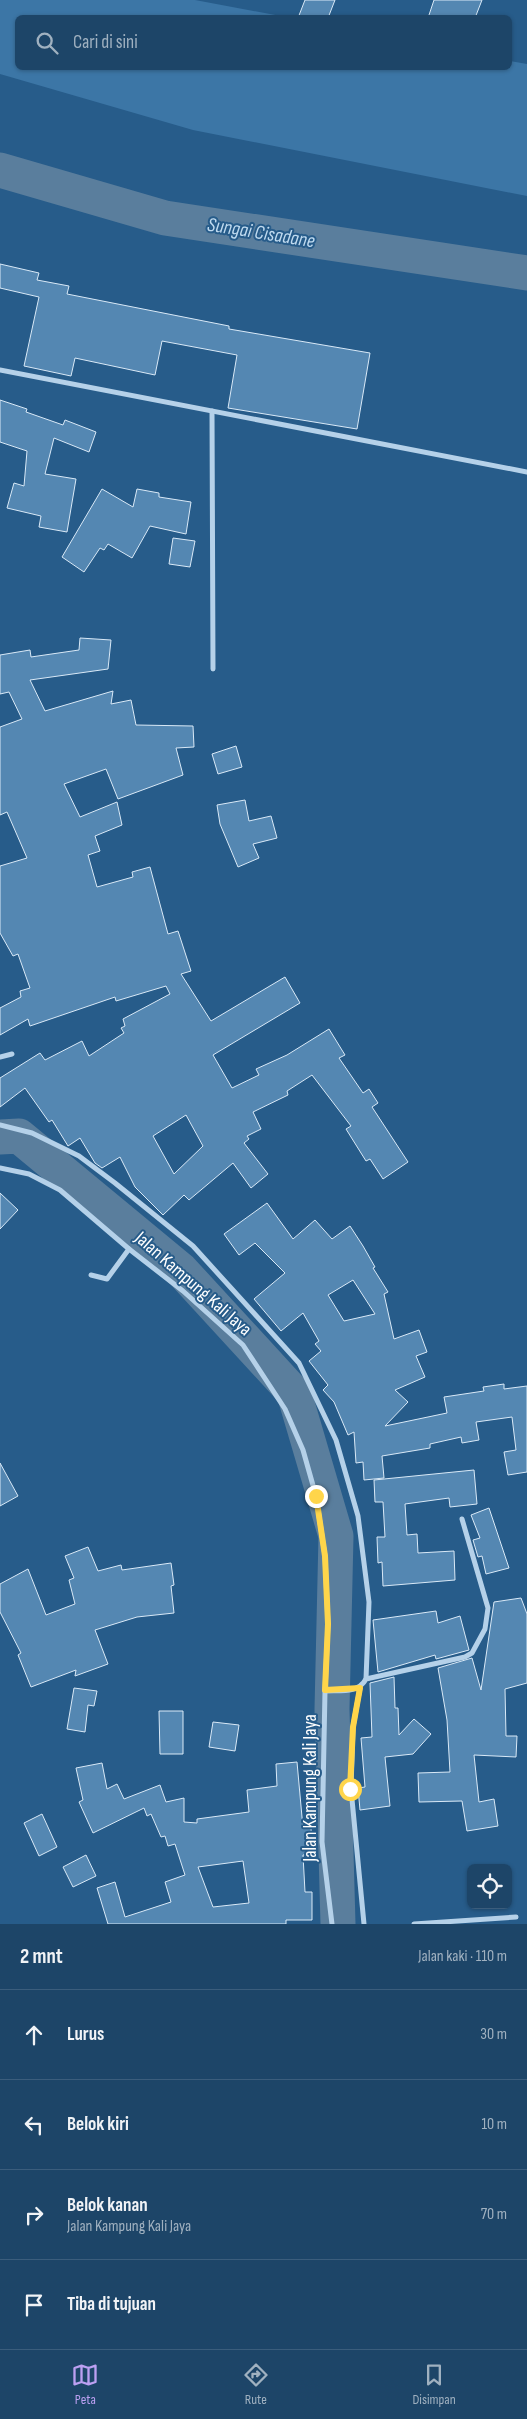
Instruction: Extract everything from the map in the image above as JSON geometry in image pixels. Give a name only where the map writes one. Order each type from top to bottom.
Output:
[{"type":"street","points":[[0,370],[527,472]]},
{"type":"street","points":[[212,411],[213,669]]},
{"type":"street","points":[[0,1057],[12,1054]]},
{"type":"street","points":[[0,1125],[32,1133],[79,1156],[116,1183],[193,1246],[299,1364],[336,1440],[358,1516],[369,1602],[366,1679]]},
{"type":"street","name":"Jalan Kampung Kali Jaya","points":[[0,1168],[29,1174],[60,1190],[129,1249],[183,1291],[243,1345],[285,1409],[303,1450],[316,1496],[325,1556],[328,1624],[322,1842],[332,1924]]},
{"type":"street","points":[[91,1275],[107,1279],[129,1249]]},
{"type":"street","points":[[364,1924],[350,1789],[357,1689],[366,1679],[465,1657],[472,1653],[485,1629],[488,1608],[462,1519]]},
{"type":"street","points":[[325,1690],[357,1689]]},
{"type":"street","points":[[414,1924],[516,1917]]},
{"type":"shaded area","points":[[0,0],[195,0],[275,15],[15,15],[15,70],[512,70],[512,61],[527,64],[527,196],[193,130],[0,74]]},
{"type":"building","points":[[305,0],[335,0],[329,15],[299,15]]},
{"type":"building","points":[[434,0],[482,0],[476,15],[429,15]]},
{"type":"building","points":[[0,264],[39,273],[37,280],[69,286],[67,294],[229,326],[229,329],[370,353],[357,429],[228,408],[237,355],[162,341],[155,375],[75,358],[71,376],[24,366],[39,297],[0,288]]},
{"type":"building","points":[[0,400],[27,409],[26,412],[63,425],[65,420],[96,432],[89,452],[54,438],[45,474],[76,479],[67,532],[39,527],[41,516],[7,508],[14,483],[24,486],[27,451],[0,442]]},
{"type":"building","points":[[102,489],[133,507],[137,489],[159,493],[159,497],[191,502],[186,534],[150,526],[132,558],[108,544],[104,550],[100,548],[84,572],[62,557]]},
{"type":"building","points":[[173,538],[195,541],[190,567],[169,564]]},
{"type":"building","points":[[80,638],[111,640],[108,669],[30,680],[45,711],[113,691],[111,704],[131,700],[136,725],[193,726],[194,747],[176,748],[183,775],[118,799],[106,769],[64,784],[80,817],[117,802],[122,825],[95,836],[100,851],[88,855],[97,887],[133,877],[132,872],[150,867],[168,934],[178,931],[191,971],[181,974],[211,1021],[285,977],[300,1003],[213,1055],[232,1088],[259,1075],[256,1069],[287,1055],[329,1029],[345,1055],[339,1058],[363,1093],[369,1089],[378,1103],[372,1107],[408,1162],[383,1179],[370,1159],[366,1161],[346,1129],[351,1126],[312,1075],[287,1091],[288,1095],[253,1112],[261,1129],[247,1136],[249,1139],[244,1143],[268,1174],[251,1188],[233,1163],[189,1200],[184,1195],[163,1215],[135,1187],[120,1157],[102,1168],[95,1163],[80,1138],[68,1146],[52,1120],[49,1122],[25,1088],[0,1107],[0,1078],[40,1053],[45,1060],[82,1041],[89,1056],[124,1033],[121,1028],[125,1026],[123,1019],[170,994],[166,986],[116,1001],[115,997],[30,1026],[28,1019],[0,1035],[0,1008],[21,997],[20,991],[30,988],[18,954],[13,956],[0,933],[0,866],[27,858],[7,812],[0,815],[0,727],[22,719],[9,692],[0,694],[0,655],[30,650],[31,657],[79,650]],"holes":[[[186,1115],[203,1146],[174,1174],[153,1136]]]},
{"type":"building","points":[[236,746],[242,767],[218,774],[212,754]]},
{"type":"building","points":[[245,800],[249,821],[271,816],[277,838],[253,844],[259,858],[238,867],[220,824],[217,805]]},
{"type":"building","points":[[0,1193],[18,1210],[0,1229]]},
{"type":"building","points":[[267,1203],[293,1239],[315,1220],[332,1239],[350,1226],[388,1292],[384,1294],[394,1339],[419,1330],[427,1352],[416,1356],[425,1377],[395,1390],[408,1402],[385,1426],[447,1413],[444,1397],[484,1391],[483,1387],[504,1384],[504,1389],[527,1386],[527,1472],[508,1475],[504,1452],[516,1450],[512,1417],[476,1422],[479,1440],[462,1443],[461,1437],[430,1444],[430,1448],[382,1456],[384,1478],[364,1480],[363,1462],[356,1463],[354,1432],[348,1435],[334,1402],[323,1390],[328,1385],[309,1361],[321,1351],[315,1344],[319,1341],[303,1313],[281,1331],[254,1299],[285,1273],[255,1243],[239,1255],[224,1234]],"holes":[[[353,1280],[375,1314],[344,1321],[328,1295]]]},
{"type":"building","points":[[0,1463],[18,1496],[0,1506]]},
{"type":"building","points":[[474,1470],[477,1504],[450,1507],[449,1498],[405,1504],[407,1535],[417,1534],[418,1553],[454,1551],[455,1580],[383,1586],[382,1562],[378,1563],[377,1537],[385,1537],[383,1502],[375,1502],[374,1480]]},
{"type":"building","points":[[489,1508],[509,1568],[486,1574],[482,1556],[478,1557],[473,1540],[480,1538],[471,1515]]},
{"type":"building","points":[[88,1547],[98,1571],[121,1565],[122,1570],[171,1563],[174,1585],[171,1586],[174,1613],[137,1617],[95,1630],[108,1664],[75,1676],[76,1670],[31,1687],[18,1655],[21,1653],[0,1612],[0,1584],[28,1569],[46,1615],[75,1604],[69,1580],[74,1578],[65,1556]]},
{"type":"building","points":[[521,1598],[527,1614],[527,1683],[505,1689],[506,1736],[517,1736],[516,1757],[474,1755],[479,1802],[494,1799],[498,1826],[467,1831],[462,1801],[419,1802],[418,1773],[450,1772],[447,1720],[438,1668],[472,1658],[481,1690],[494,1602]]},
{"type":"building","points":[[436,1611],[438,1623],[460,1616],[469,1650],[436,1659],[435,1655],[378,1672],[373,1620]]},
{"type":"building","points":[[394,1677],[395,1708],[398,1708],[399,1735],[414,1719],[431,1734],[413,1754],[385,1757],[390,1806],[360,1810],[358,1788],[365,1787],[361,1738],[372,1737],[370,1683]]},
{"type":"building","points":[[74,1688],[97,1691],[94,1706],[88,1705],[85,1732],[67,1729]]},
{"type":"building","points":[[159,1711],[183,1711],[183,1754],[160,1754]]},
{"type":"building","points":[[213,1722],[239,1725],[235,1751],[209,1747]]},
{"type":"building","points":[[297,1762],[303,1828],[311,1827],[312,1854],[303,1855],[305,1892],[312,1892],[312,1920],[286,1920],[286,1924],[108,1924],[97,1888],[115,1882],[125,1917],[171,1902],[165,1882],[185,1875],[175,1844],[168,1846],[165,1836],[161,1837],[151,1814],[147,1816],[144,1808],[93,1833],[79,1802],[83,1800],[76,1768],[102,1763],[107,1789],[117,1784],[124,1799],[160,1785],[166,1802],[184,1798],[184,1822],[197,1823],[197,1819],[249,1812],[247,1790],[277,1786],[276,1764]],"holes":[[[243,1861],[249,1903],[213,1907],[198,1867]]]},
{"type":"building","points":[[42,1814],[57,1847],[39,1856],[24,1823]]},
{"type":"building","points":[[86,1855],[96,1876],[73,1887],[63,1867]]},
{"type":"waterway","name":"Sungai Cisadane","points":[[0,170],[165,218],[527,273]]},
{"type":"waterway","points":[[0,1137],[19,1136],[181,1270],[294,1393],[336,1536],[332,1709],[338,1924]]},
{"type":"route","points":[[316,1496],[325,1556],[328,1624],[325,1690],[355,1690],[360,1688],[353,1727],[350,1789]]}]
